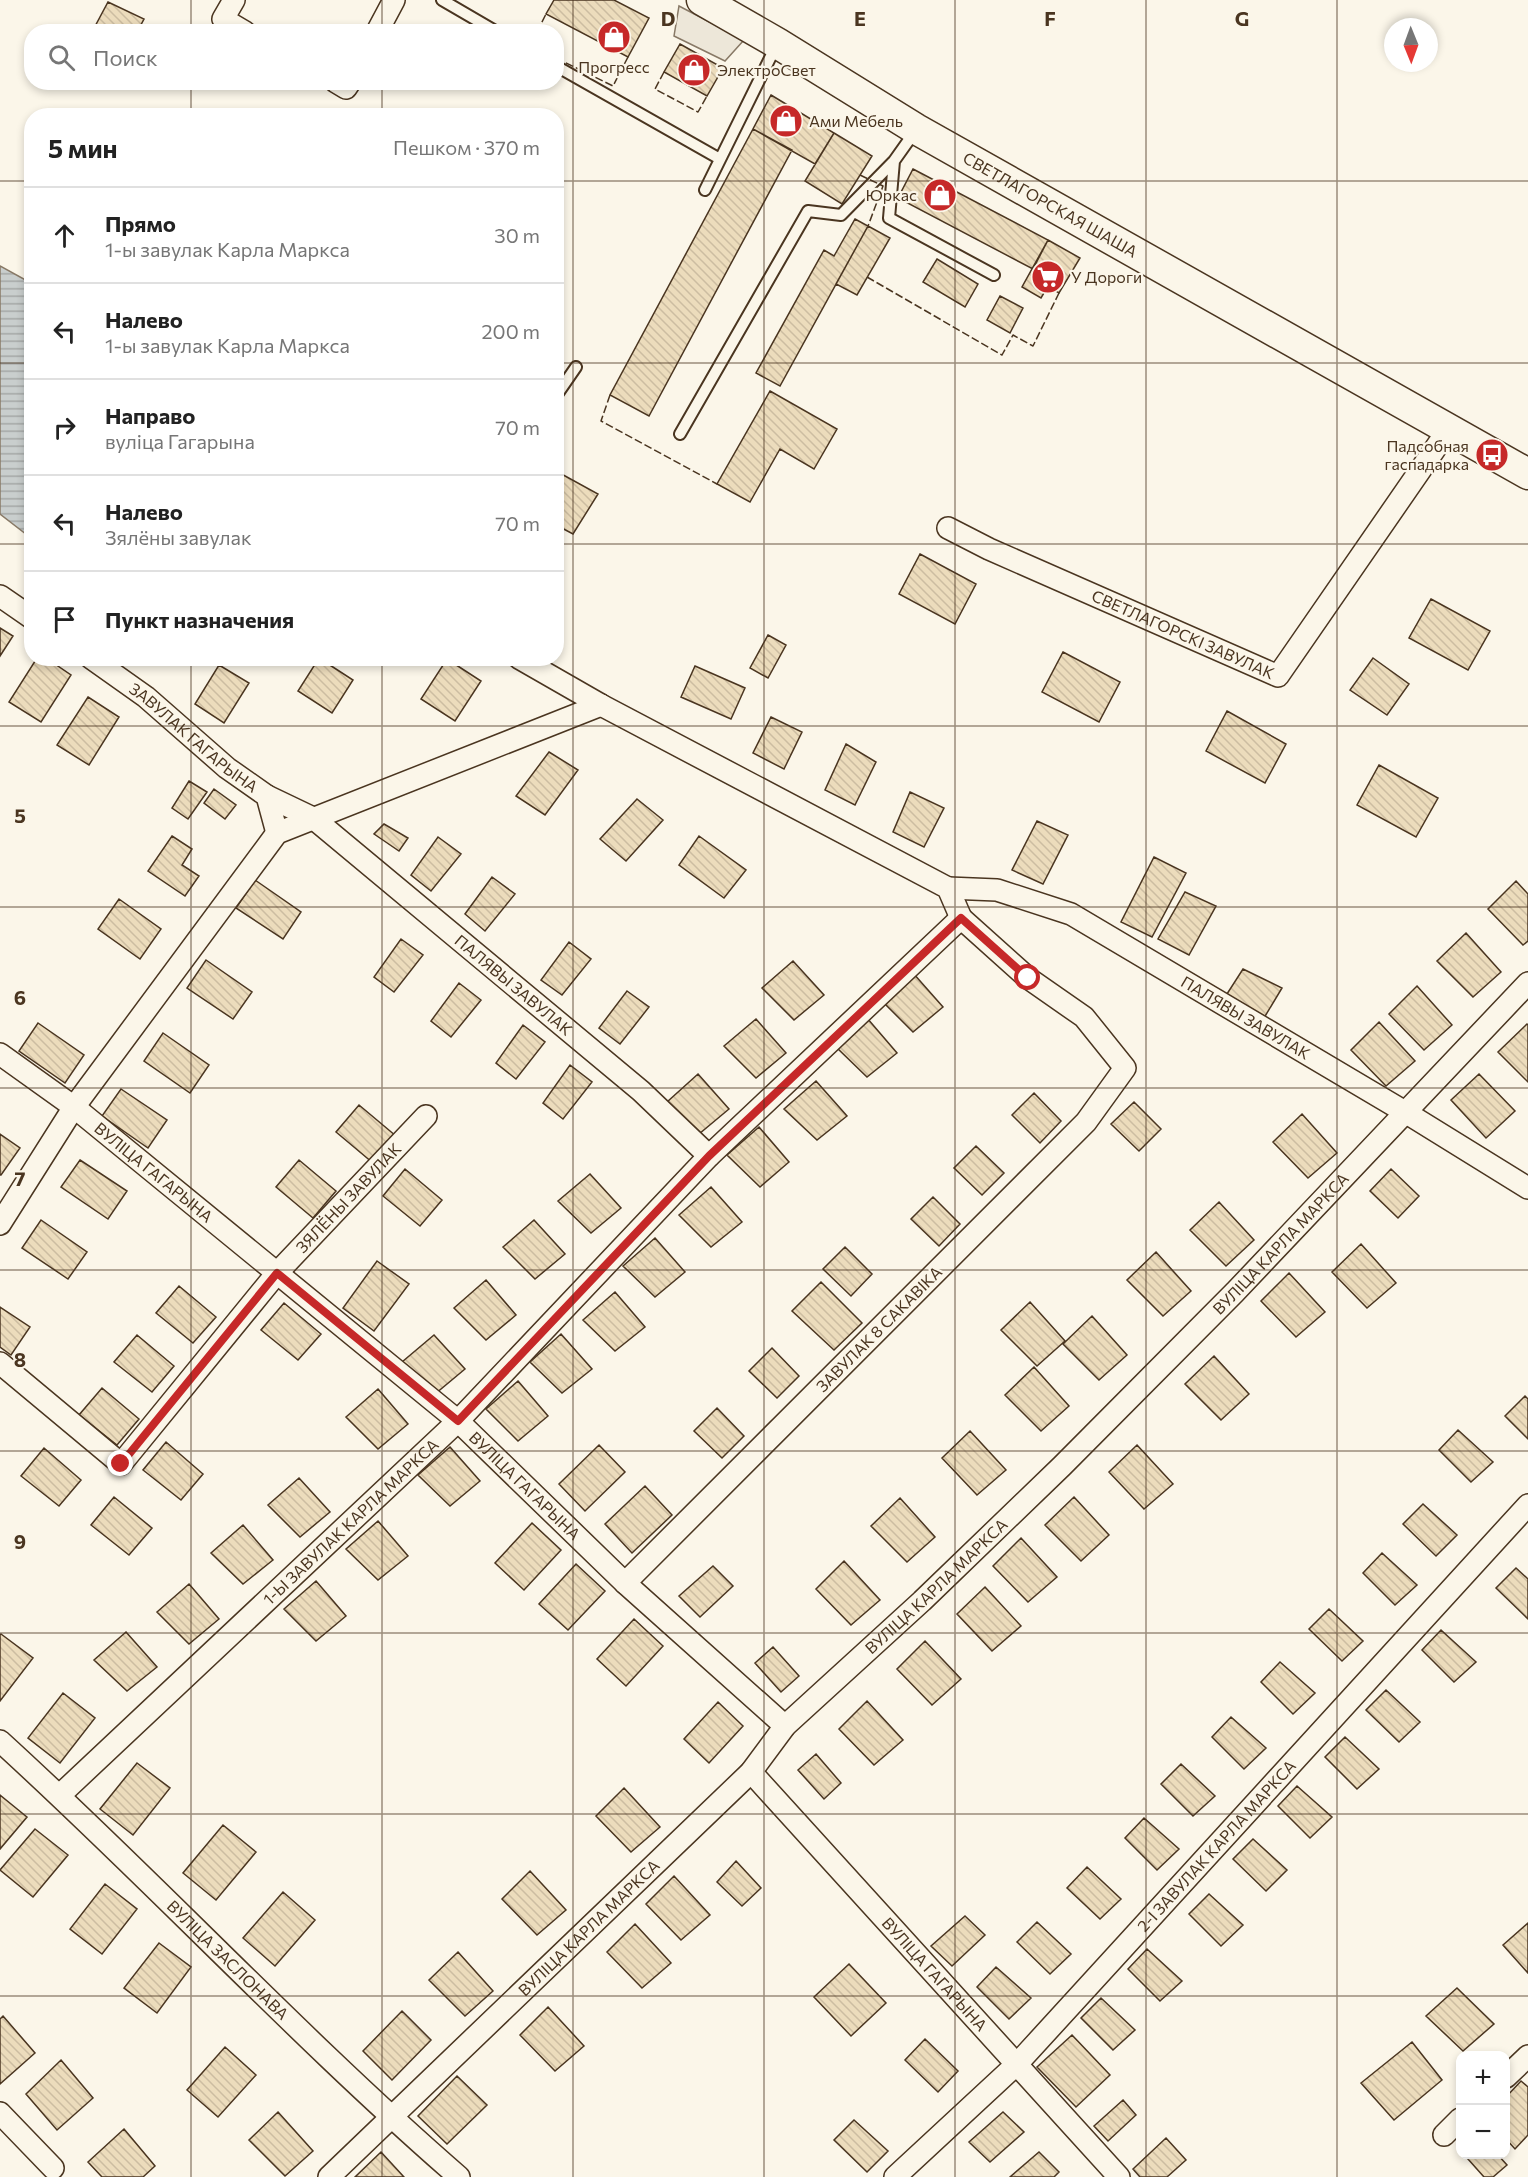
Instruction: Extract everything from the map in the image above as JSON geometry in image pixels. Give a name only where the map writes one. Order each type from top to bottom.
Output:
[{"type":"main road","name":"СВЕТЛАГОРСКАЯ ШАША","points":[[702,0],[777,43],[916,129],[1528,474]]},
{"type":"street","points":[[230,24],[223,20],[234,0]]},
{"type":"street","points":[[381,24],[394,0]]},
{"type":"street","name":"СВЕТЛАГОРСКІ ЗАВУЛАК","points":[[948,528],[989,549],[1278,676],[1448,430]]},
{"type":"street","points":[[0,596],[24,612]]},
{"type":"street","name":"ЗАВУЛАК ГАГАРЫНА","points":[[102,666],[146,697],[227,768],[267,796],[313,818]]},
{"type":"street","name":"ПАЛЯВЫ ЗАВУЛАК","points":[[533,666],[601,705],[948,888],[997,890],[1071,915],[1405,1112],[1528,1188]]},
{"type":"street","points":[[0,1224],[74,1107],[277,832],[601,705]]},
{"type":"street","name":"ЗАВУЛАК ГАГАРЫНА","points":[[267,796],[277,832]]},
{"type":"street","name":"ПАЛЯВЫ ЗАВУЛАК","points":[[313,818],[641,1091],[709,1156]]},
{"type":"street","points":[[948,888],[961,918]]},
{"type":"street","name":"1-Ы ЗАВУЛАК КАРЛА МАРКСА","points":[[60,1795],[458,1421],[709,1156],[961,918]]},
{"type":"street","name":"ЗАВУЛАК 8 САКАВІКА","points":[[625,1583],[1086,1122],[1125,1068],[1084,1017],[1028,978],[961,918]]},
{"type":"street","name":"ВУЛІЦА КАРЛА МАРКСА","points":[[329,2177],[751,1772],[784,1726],[922,1601],[1062,1466],[1235,1292],[1528,982]]},
{"type":"street","name":"ВУЛІЦА ГАГАРЫНА","points":[[0,1054],[74,1107],[458,1421],[625,1583],[784,1726]]},
{"type":"street","name":"ЗЯЛЁНЫ ЗАВУЛАК","points":[[0,1362],[121,1464],[277,1273],[426,1116]]},
{"type":"street","name":"2-І ЗАВУЛАК КАРЛА МАРКСА","points":[[895,2177],[1017,2063],[1528,1505]]},
{"type":"street","name":"ВУЛІЦА ЗАСЛОНАВА","points":[[0,1740],[60,1795],[392,2118],[459,2177]]},
{"type":"street","name":"ВУЛІЦА ГАГАРЫНА","points":[[751,1772],[1119,2177]]},
{"type":"street","points":[[1510,2073],[1528,2056]]},
{"type":"street","points":[[0,2114],[53,2168]]},
{"type":"street","points":[[1444,2134],[1456,2123]]},
{"type":"lane","points":[[442,0],[483,24]]},
{"type":"lane","points":[[705,190],[777,43]]},
{"type":"lane","points":[[564,71],[720,159]]},
{"type":"lane","points":[[680,434],[808,211],[841,214],[894,161],[916,129]]},
{"type":"lane","points":[[894,161],[889,218],[994,275]]},
{"type":"lane","points":[[564,384],[576,367]]},
{"type":"shaded area","points":[[679,6],[744,40],[725,61],[674,36]]},
{"type":"shaded area","points":[[0,266],[24,279],[24,533],[0,514]]},
{"type":"building","name":"Прогресс","points":[[554,0],[614,0],[649,18],[628,57],[546,14]]},
{"type":"building","points":[[108,2],[144,19],[141,24],[96,24]]},
{"type":"building","name":"ЭлектроСвет","points":[[680,44],[723,68],[707,96],[664,72]]},
{"type":"building","points":[[771,95],[834,133],[815,164],[753,129]]},
{"type":"building","points":[[753,129],[792,150],[649,416],[610,395]]},
{"type":"building","points":[[834,133],[872,156],[842,204],[805,181]]},
{"type":"building","points":[[913,169],[1048,240],[1033,269],[898,198]]},
{"type":"building","points":[[855,219],[868,226],[780,386],[756,373],[824,250],[834,256]]},
{"type":"building","points":[[868,226],[890,238],[857,295],[836,284]]},
{"type":"building","name":"У Дороги","points":[[1048,240],[1080,258],[1059,293],[1048,286],[1041,298],[1022,287]]},
{"type":"building","points":[[937,259],[978,284],[965,307],[923,282]]},
{"type":"building","points":[[1000,296],[1023,308],[1010,333],[987,320]]},
{"type":"building","points":[[770,391],[837,429],[814,469],[780,449],[750,502],[717,484]]},
{"type":"building","points":[[564,475],[598,494],[573,534],[564,529]]},
{"type":"building","points":[[920,554],[976,584],[955,624],[899,594]]},
{"type":"building","points":[[1431,599],[1490,631],[1468,670],[1409,638]]},
{"type":"building","points":[[0,628],[13,636],[0,656]]},
{"type":"building","points":[[768,635],[786,645],[768,678],[750,668]]},
{"type":"building","points":[[1063,652],[1120,682],[1099,722],[1042,692]]},
{"type":"building","points":[[1373,658],[1409,684],[1387,715],[1350,690]]},
{"type":"building","points":[[32,666],[58,666],[71,675],[41,722],[9,702]]},
{"type":"building","points":[[218,666],[249,683],[224,723],[195,704]]},
{"type":"building","points":[[314,666],[331,666],[353,680],[332,713],[298,691]]},
{"type":"building","points":[[442,666],[458,666],[481,681],[455,721],[421,699]]},
{"type":"building","points":[[695,666],[745,688],[731,719],[681,697]]},
{"type":"building","points":[[88,697],[119,717],[89,765],[57,745]]},
{"type":"building","points":[[1227,711],[1286,744],[1265,783],[1206,751]]},
{"type":"building","points":[[771,717],[802,732],[784,769],[753,753]]},
{"type":"building","points":[[846,744],[876,762],[855,805],[825,790]]},
{"type":"building","points":[[549,752],[578,770],[545,815],[516,796]]},
{"type":"building","points":[[1379,765],[1438,798],[1416,837],[1357,805]]},
{"type":"building","points":[[189,781],[207,792],[188,819],[172,808]]},
{"type":"building","points":[[214,789],[236,805],[225,819],[204,803]]},
{"type":"building","points":[[910,792],[944,808],[924,847],[893,832]]},
{"type":"building","points":[[637,799],[663,820],[626,861],[600,839]]},
{"type":"building","points":[[1037,821],[1068,835],[1043,884],[1012,870]]},
{"type":"building","points":[[384,824],[408,838],[399,851],[374,834]]},
{"type":"building","points":[[172,836],[192,849],[182,865],[199,876],[185,896],[148,871]]},
{"type":"building","points":[[699,836],[746,870],[724,898],[679,865]]},
{"type":"building","points":[[438,837],[461,854],[431,891],[411,875]]},
{"type":"building","points":[[1154,857],[1186,873],[1152,937],[1121,922]]},
{"type":"building","points":[[492,877],[515,894],[485,931],[465,914]]},
{"type":"building","points":[[255,880],[301,912],[283,939],[236,908]]},
{"type":"building","points":[[1516,881],[1528,894],[1528,941],[1523,945],[1488,909]]},
{"type":"building","points":[[1185,892],[1216,906],[1189,955],[1158,939]]},
{"type":"building","points":[[119,899],[161,929],[140,959],[98,929]]},
{"type":"building","points":[[1466,933],[1501,972],[1473,997],[1437,961]]},
{"type":"building","points":[[401,939],[423,955],[394,992],[374,977]]},
{"type":"building","points":[[569,942],[591,959],[562,995],[541,980]]},
{"type":"building","points":[[206,960],[252,992],[233,1019],[187,988]]},
{"type":"building","points":[[793,961],[824,995],[794,1020],[762,988]]},
{"type":"building","points":[[1243,969],[1282,988],[1264,1018],[1225,997]]},
{"type":"building","points":[[913,973],[943,1007],[913,1032],[881,1000]]},
{"type":"building","points":[[459,983],[481,1000],[451,1037],[431,1021]]},
{"type":"building","points":[[1417,986],[1452,1025],[1424,1050],[1389,1014]]},
{"type":"building","points":[[627,991],[649,1007],[620,1044],[599,1028]]},
{"type":"building","points":[[867,1018],[897,1053],[867,1077],[835,1046]]},
{"type":"building","points":[[756,1019],[786,1053],[756,1078],[724,1046]]},
{"type":"building","points":[[1379,1022],[1415,1061],[1386,1086],[1351,1050]]},
{"type":"building","points":[[38,1023],[84,1055],[65,1083],[19,1051]]},
{"type":"building","points":[[523,1025],[545,1042],[516,1079],[496,1063]]},
{"type":"building","points":[[1528,1025],[1528,1082],[1498,1052]]},
{"type":"building","points":[[163,1033],[209,1065],[190,1093],[144,1061]]},
{"type":"building","points":[[570,1065],[592,1082],[563,1119],[543,1103]]},
{"type":"building","points":[[698,1074],[729,1109],[699,1134],[667,1102]]},
{"type":"building","points":[[1479,1074],[1515,1111],[1486,1138],[1451,1100]]},
{"type":"building","points":[[816,1081],[847,1116],[817,1140],[784,1109]]},
{"type":"building","points":[[121,1089],[167,1120],[148,1148],[102,1116]]},
{"type":"building","points":[[1034,1093],[1061,1121],[1040,1143],[1012,1115]]},
{"type":"building","points":[[1134,1102],[1161,1129],[1139,1151],[1111,1124]]},
{"type":"building","points":[[359,1105],[396,1136],[373,1163],[336,1132]]},
{"type":"building","points":[[1302,1114],[1337,1153],[1308,1178],[1273,1142]]},
{"type":"building","points":[[759,1127],[789,1162],[760,1187],[727,1155]]},
{"type":"building","points":[[0,1134],[20,1148],[1,1175],[0,1175]]},
{"type":"building","points":[[976,1146],[1004,1173],[982,1195],[954,1168]]},
{"type":"building","points":[[80,1160],[127,1191],[108,1219],[61,1187]]},
{"type":"building","points":[[299,1160],[336,1191],[313,1218],[276,1187]]},
{"type":"building","points":[[405,1169],[442,1200],[420,1226],[383,1196]]},
{"type":"building","points":[[1391,1169],[1419,1196],[1398,1218],[1370,1191]]},
{"type":"building","points":[[590,1174],[621,1208],[591,1233],[558,1201]]},
{"type":"building","points":[[711,1187],[742,1222],[711,1247],[679,1215]]},
{"type":"building","points":[[933,1197],[960,1224],[939,1246],[911,1219]]},
{"type":"building","points":[[1219,1202],[1254,1240],[1226,1266],[1190,1230]]},
{"type":"building","points":[[41,1220],[87,1252],[68,1279],[22,1248]]},
{"type":"building","points":[[534,1220],[565,1254],[535,1279],[503,1247]]},
{"type":"building","points":[[655,1238],[685,1272],[655,1297],[623,1266]]},
{"type":"building","points":[[1361,1244],[1396,1283],[1367,1308],[1332,1272]]},
{"type":"building","points":[[845,1247],[872,1274],[851,1296],[823,1269]]},
{"type":"building","points":[[1156,1252],[1191,1291],[1163,1316],[1127,1280]]},
{"type":"building","points":[[377,1261],[409,1284],[374,1331],[343,1308]]},
{"type":"building","points":[[1289,1273],[1325,1312],[1296,1337],[1261,1301]]},
{"type":"building","points":[[486,1280],[516,1315],[486,1340],[454,1308]]},
{"type":"building","points":[[821,1282],[862,1323],[834,1350],[792,1311]]},
{"type":"building","points":[[179,1286],[216,1317],[193,1343],[156,1313]]},
{"type":"building","points":[[615,1292],[645,1327],[615,1351],[583,1320]]},
{"type":"building","points":[[1030,1302],[1065,1341],[1037,1366],[1001,1330]]},
{"type":"building","points":[[284,1303],[321,1334],[298,1360],[261,1330]]},
{"type":"building","points":[[0,1307],[30,1327],[11,1355],[0,1347]]},
{"type":"building","points":[[1092,1316],[1127,1355],[1099,1380],[1063,1344]]},
{"type":"building","points":[[561,1334],[592,1369],[562,1393],[530,1362]]},
{"type":"building","points":[[137,1335],[174,1366],[152,1392],[114,1362]]},
{"type":"building","points":[[434,1335],[465,1369],[435,1394],[402,1362]]},
{"type":"building","points":[[772,1348],[799,1376],[777,1398],[749,1371]]},
{"type":"building","points":[[1214,1356],[1249,1394],[1221,1420],[1185,1384]]},
{"type":"building","points":[[1034,1367],[1069,1406],[1041,1431],[1005,1395]]},
{"type":"building","points":[[518,1381],[548,1416],[518,1441],[486,1409]]},
{"type":"building","points":[[102,1388],[139,1419],[117,1445],[79,1415]]},
{"type":"building","points":[[378,1389],[408,1424],[378,1449],[346,1417]]},
{"type":"building","points":[[1525,1396],[1528,1399],[1528,1439],[1505,1416]]},
{"type":"building","points":[[717,1408],[744,1436],[722,1458],[694,1431]]},
{"type":"building","points":[[1458,1430],[1493,1462],[1471,1482],[1439,1450]]},
{"type":"building","points":[[970,1431],[1006,1470],[977,1495],[942,1458]]},
{"type":"building","points":[[166,1442],[203,1474],[181,1500],[143,1470]]},
{"type":"building","points":[[599,1445],[625,1472],[585,1511],[559,1484]]},
{"type":"building","points":[[1137,1445],[1173,1484],[1144,1509],[1109,1472]]},
{"type":"building","points":[[450,1447],[480,1481],[450,1506],[418,1475]]},
{"type":"building","points":[[44,1448],[81,1480],[59,1506],[21,1476]]},
{"type":"building","points":[[299,1478],[330,1512],[300,1537],[268,1505]]},
{"type":"building","points":[[645,1486],[672,1515],[632,1553],[605,1524]]},
{"type":"building","points":[[114,1497],[152,1528],[129,1555],[91,1525]]},
{"type":"building","points":[[1074,1497],[1109,1535],[1081,1561],[1045,1525]]},
{"type":"building","points":[[900,1498],[935,1537],[907,1562],[871,1526]]},
{"type":"building","points":[[1423,1504],[1457,1535],[1436,1556],[1403,1524]]},
{"type":"building","points":[[378,1521],[408,1556],[378,1580],[346,1549]]},
{"type":"building","points":[[532,1523],[561,1550],[524,1590],[495,1563]]},
{"type":"building","points":[[243,1525],[273,1560],[243,1584],[211,1553]]},
{"type":"building","points":[[1021,1538],[1057,1577],[1028,1602],[993,1566]]},
{"type":"building","points":[[1382,1553],[1417,1585],[1395,1605],[1363,1573]]},
{"type":"building","points":[[844,1561],[880,1600],[851,1625],[816,1589]]},
{"type":"building","points":[[576,1564],[605,1591],[568,1630],[539,1604]]},
{"type":"building","points":[[713,1566],[733,1586],[700,1617],[679,1596]]},
{"type":"building","points":[[1516,1568],[1528,1579],[1528,1619],[1496,1588]]},
{"type":"building","points":[[316,1581],[346,1616],[316,1641],[284,1609]]},
{"type":"building","points":[[189,1584],[219,1619],[189,1644],[157,1612]]},
{"type":"building","points":[[985,1587],[1021,1626],[992,1651],[957,1614]]},
{"type":"building","points":[[1329,1609],[1363,1641],[1342,1661],[1309,1629]]},
{"type":"building","points":[[634,1619],[663,1646],[626,1686],[597,1659]]},
{"type":"building","points":[[1441,1630],[1476,1662],[1454,1682],[1422,1650]]},
{"type":"building","points":[[126,1632],[157,1667],[127,1691],[94,1660]]},
{"type":"building","points":[[0,1635],[33,1658],[0,1701]]},
{"type":"building","points":[[925,1641],[961,1679],[932,1705],[897,1669]]},
{"type":"building","points":[[773,1647],[799,1676],[781,1692],[755,1663]]},
{"type":"building","points":[[1280,1662],[1315,1693],[1293,1714],[1261,1682]]},
{"type":"building","points":[[1386,1690],[1420,1722],[1399,1742],[1366,1710]]},
{"type":"building","points":[[63,1693],[95,1718],[60,1763],[28,1738]]},
{"type":"building","points":[[867,1701],[903,1740],[874,1765],[839,1729]]},
{"type":"building","points":[[718,1702],[743,1726],[709,1763],[684,1739]]},
{"type":"building","points":[[1231,1717],[1266,1748],[1244,1769],[1212,1737]]},
{"type":"building","points":[[1345,1737],[1379,1769],[1357,1789],[1325,1757]]},
{"type":"building","points":[[816,1754],[841,1783],[824,1799],[798,1770]]},
{"type":"building","points":[[137,1763],[170,1788],[133,1835],[100,1809]]},
{"type":"building","points":[[1181,1764],[1215,1796],[1193,1816],[1161,1784]]},
{"type":"building","points":[[1297,1786],[1332,1817],[1310,1838],[1278,1806]]},
{"type":"building","points":[[624,1788],[660,1827],[631,1852],[596,1816]]},
{"type":"building","points":[[0,1795],[27,1817],[0,1849]]},
{"type":"building","points":[[1144,1818],[1179,1849],[1157,1870],[1125,1838]]},
{"type":"building","points":[[223,1825],[256,1852],[216,1900],[183,1873]]},
{"type":"building","points":[[35,1829],[68,1855],[33,1897],[0,1870]]},
{"type":"building","points":[[1253,1839],[1287,1870],[1266,1891],[1233,1859]]},
{"type":"building","points":[[736,1861],[761,1888],[742,1906],[717,1882]]},
{"type":"building","points":[[1087,1867],[1121,1899],[1100,1919],[1067,1888]]},
{"type":"building","points":[[530,1871],[566,1910],[537,1935],[502,1899]]},
{"type":"building","points":[[674,1876],[710,1915],[681,1940],[646,1904]]},
{"type":"building","points":[[105,1884],[137,1909],[102,1954],[70,1929]]},
{"type":"building","points":[[283,1892],[315,1920],[275,1966],[243,1938]]},
{"type":"building","points":[[1209,1894],[1243,1925],[1221,1946],[1189,1914]]},
{"type":"building","points":[[965,1916],[985,1935],[952,1966],[931,1946]]},
{"type":"building","points":[[1037,1922],[1071,1954],[1050,1974],[1017,1942]]},
{"type":"building","points":[[1528,1923],[1528,1973],[1503,1945]]},
{"type":"building","points":[[635,1924],[671,1963],[642,1988],[607,1952]]},
{"type":"building","points":[[159,1943],[191,1967],[157,2013],[124,1988]]},
{"type":"building","points":[[1147,1949],[1182,1981],[1160,2001],[1128,1969]]},
{"type":"building","points":[[458,1952],[493,1991],[465,2016],[429,1980]]},
{"type":"building","points":[[849,1964],[886,2003],[851,2036],[814,1997]]},
{"type":"building","points":[[996,1967],[1031,1998],[1009,2019],[977,1987]]},
{"type":"building","points":[[1457,1988],[1494,2024],[1463,2051],[1426,2016]]},
{"type":"building","points":[[1101,1998],[1135,2030],[1113,2050],[1081,2018]]},
{"type":"building","points":[[548,2007],[584,2046],[555,2071],[520,2035]]},
{"type":"building","points":[[402,2011],[431,2040],[392,2080],[363,2051]]},
{"type":"building","points":[[3,2016],[35,2053],[0,2084],[0,2019]]},
{"type":"building","points":[[1072,2035],[1110,2075],[1076,2107],[1037,2067]]},
{"type":"building","points":[[925,2039],[958,2071],[938,2092],[905,2060]]},
{"type":"building","points":[[1412,2042],[1442,2080],[1394,2120],[1361,2083]]},
{"type":"building","points":[[225,2047],[256,2075],[218,2117],[187,2090]]},
{"type":"building","points":[[61,2060],[93,2098],[57,2130],[26,2094]]},
{"type":"building","points":[[457,2076],[487,2105],[447,2144],[418,2116]]},
{"type":"building","points":[[1521,2081],[1528,2087],[1528,2135],[1515,2149],[1510,2143],[1510,2093]]},
{"type":"building","points":[[1123,2100],[1136,2115],[1108,2141],[1094,2126]]},
{"type":"building","points":[[278,2112],[313,2151],[285,2176],[249,2140]]},
{"type":"building","points":[[1003,2112],[1024,2132],[990,2162],[969,2142]]},
{"type":"building","points":[[854,2120],[888,2151],[867,2172],[834,2140]]},
{"type":"building","points":[[124,2129],[155,2166],[143,2177],[102,2177],[88,2162]]},
{"type":"building","points":[[1166,2138],[1186,2160],[1167,2177],[1140,2177],[1133,2169]]},
{"type":"building","points":[[381,2152],[404,2177],[355,2177]]},
{"type":"building","points":[[1039,2152],[1059,2172],[1054,2177],[1010,2177]]},
{"type":"building","points":[[1468,2159],[1502,2159],[1507,2165],[1493,2177],[1484,2177]]},
{"type":"fence","points":[[541,24],[546,14]]},
{"type":"fence","points":[[564,62],[613,86],[628,57]]},
{"type":"fence","points":[[664,72],[655,89],[698,112],[707,96]]},
{"type":"fence","points":[[860,175],[883,186],[868,226]]},
{"type":"fence","points":[[867,277],[1002,355],[1013,335],[1033,346],[1059,293]]},
{"type":"fence","points":[[610,395],[601,421],[717,484]]},
{"type":"place","name":"Прогресс","points":[[614,37]]},
{"type":"place","name":"ЭлектроСвет","points":[[694,70]]},
{"type":"place","name":"Ами Мебель","points":[[786,121]]},
{"type":"place","name":"Юркас","points":[[940,195]]},
{"type":"place","name":"У Дороги","points":[[1048,277]]},
{"type":"place","name":"Падсобная гаспадарка","points":[[1492,455]]},
{"type":"route","points":[[121,1464],[277,1273],[458,1421],[709,1156],[961,918],[1028,978]]}]
